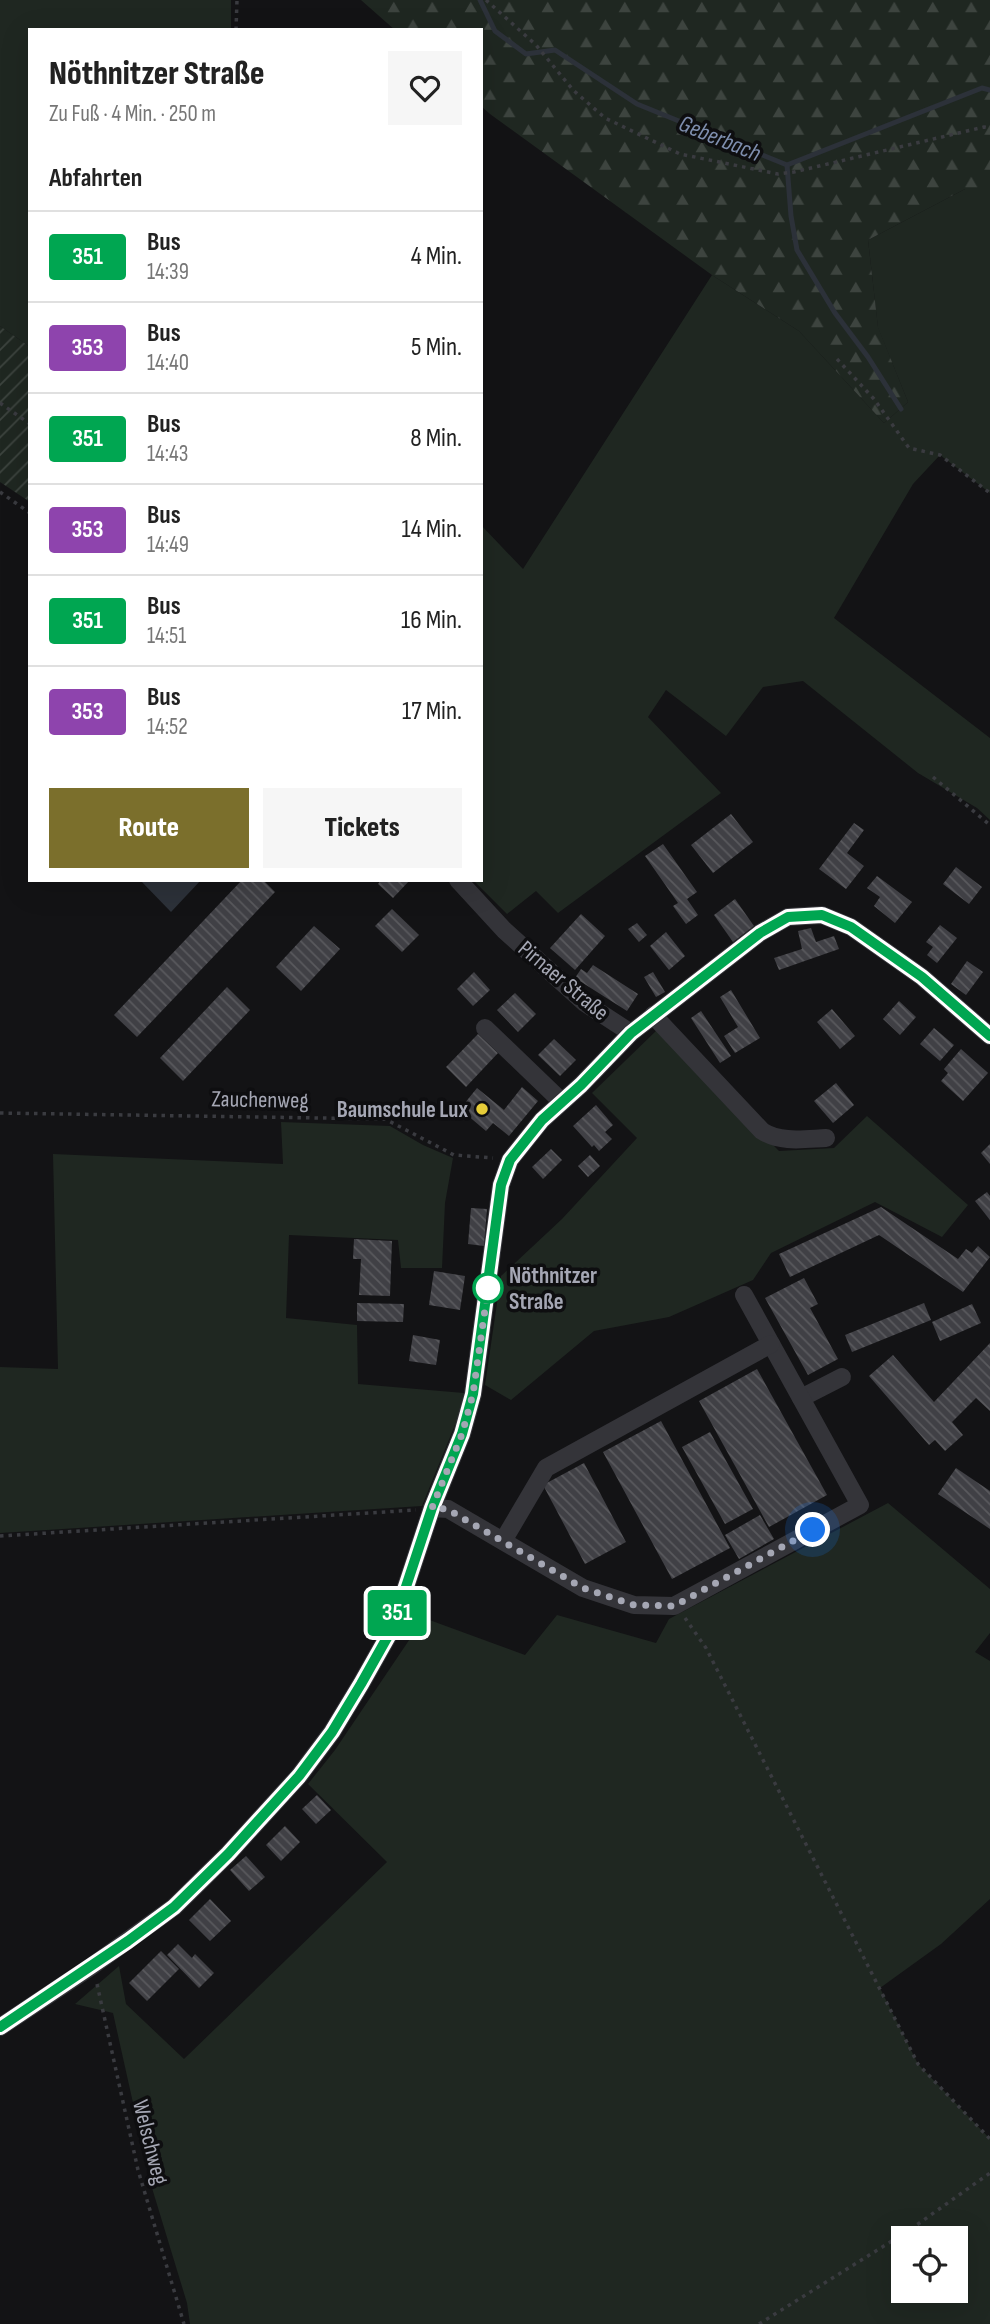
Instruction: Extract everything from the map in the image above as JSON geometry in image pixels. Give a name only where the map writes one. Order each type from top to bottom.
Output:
[{"type":"street","name":"Pirnaer Straße","points":[[460,882],[504,930],[585,1003],[631,1033],[769,928],[788,917],[822,915],[851,927],[922,977],[990,1036]]},
{"type":"street","points":[[653,1015],[762,1131],[772,1138],[826,1138]]},
{"type":"street","points":[[485,1028],[559,1105]]},
{"type":"street","points":[[0,2027],[93,1966],[174,1907],[228,1854],[299,1776],[332,1732],[392,1629],[432,1508],[462,1434],[473,1394],[501,1185],[510,1160],[542,1120],[631,1033]]},
{"type":"street","points":[[519,1076],[559,1105]]},
{"type":"street","points":[[432,1508],[447,1509],[583,1588],[634,1605],[674,1606],[860,1505],[744,1295]]},
{"type":"street","points":[[503,1541],[545,1468],[771,1345]]},
{"type":"street","points":[[801,1398],[842,1377]]},
{"type":"path","points":[[236,28],[237,0]]},
{"type":"path","points":[[486,0],[536,45],[573,90],[605,118],[680,154],[778,174],[990,128]]},
{"type":"path","points":[[837,359],[874,399],[909,448],[940,455],[990,493]]},
{"type":"path","points":[[0,403],[28,423]]},
{"type":"path","points":[[0,492],[28,512]]},
{"type":"path","points":[[933,777],[990,825]]},
{"type":"path","name":"Zauchenweg","points":[[0,1113],[385,1119],[454,1155],[510,1160]]},
{"type":"path","points":[[0,1536],[432,1508]]},
{"type":"path","points":[[674,1606],[706,1648],[918,2064],[990,2139]]},
{"type":"path","name":"Welschweg","points":[[93,1966],[138,2170],[184,2324]]},
{"type":"path","points":[[759,2324],[911,2229],[990,2173]]},
{"type":"green space","points":[[0,0],[231,0],[231,28],[28,28],[28,346],[0,326]]},
{"type":"green space","points":[[361,0],[990,0],[990,189],[965,189],[868,240],[878,327],[908,402],[884,423],[799,331],[712,275],[490,114],[483,108],[483,28],[393,28]]},
{"type":"green space","points":[[965,189],[990,189],[990,493],[940,455],[913,484],[834,618],[990,738],[990,820],[977,808],[918,773],[803,681],[763,687],[726,736],[666,690],[648,717],[721,793],[558,913],[536,891],[507,914],[475,882],[483,882],[483,527],[523,569],[712,275],[799,331],[884,423],[908,402],[878,328],[868,240]]},
{"type":"green space","points":[[0,326],[28,346],[28,501],[0,482]]},
{"type":"green space","points":[[658,1029],[779,1151],[834,1148],[867,1116],[968,1205],[942,1237],[875,1202],[771,1253],[753,1280],[669,1317],[594,1331],[511,1400],[485,1385],[501,1276],[562,1219],[637,1138],[592,1093]]},
{"type":"green space","points":[[281,1122],[390,1126],[453,1158],[445,1203],[442,1268],[401,1268],[398,1240],[289,1235],[286,1318],[357,1325],[358,1384],[464,1393],[457,1420],[422,1506],[0,1533],[0,1367],[58,1369],[53,1154],[283,1164]]},
{"type":"green space","points":[[888,1503],[990,1589],[990,1633],[975,1652],[990,1661],[990,1899],[941,1944],[880,1988],[918,2064],[990,2139],[990,2324],[190,2324],[187,2303],[152,2188],[113,2013],[75,2004],[119,1966],[126,2004],[184,2059],[387,1862],[308,1784],[335,1750],[424,1618],[525,1655],[557,1615],[656,1643],[669,1619]]},
{"type":"shaded area","points":[[142,882],[199,882],[171,912]]},
{"type":"building","points":[[731,814],[753,842],[713,873],[691,845]]},
{"type":"building","points":[[854,823],[864,830],[847,853],[864,866],[846,889],[819,869]]},
{"type":"building","points":[[663,844],[697,892],[687,899],[698,915],[686,924],[673,906],[678,903],[645,856]]},
{"type":"building","points":[[956,867],[982,887],[969,904],[943,884]]},
{"type":"building","points":[[877,876],[912,902],[895,923],[874,906],[880,897],[867,888]]},
{"type":"building","points":[[240,882],[265,882],[275,892],[137,1037],[114,1015]]},
{"type":"building","points":[[380,882],[408,882],[393,898],[378,884]]},
{"type":"building","points":[[735,899],[754,926],[733,942],[714,915]]},
{"type":"building","points":[[392,909],[419,935],[402,952],[375,926]]},
{"type":"building","points":[[581,914],[605,936],[575,970],[550,948]]},
{"type":"building","points":[[637,923],[647,935],[639,942],[628,929]]},
{"type":"building","points":[[940,925],[957,938],[937,963],[927,955],[933,947],[926,942]]},
{"type":"building","points":[[314,926],[340,949],[301,991],[276,967]]},
{"type":"building","points":[[811,928],[816,942],[834,936],[839,949],[779,970],[774,958],[802,949],[798,931]]},
{"type":"building","points":[[666,932],[685,956],[669,970],[650,946]]},
{"type":"building","points":[[967,961],[983,972],[966,995],[951,984]]},
{"type":"building","points":[[593,965],[638,994],[627,1011],[575,978],[581,969],[587,973]]},
{"type":"building","points":[[474,972],[490,990],[473,1006],[457,989]]},
{"type":"building","points":[[653,972],[665,992],[656,997],[644,977]]},
{"type":"building","points":[[227,987],[250,1010],[183,1081],[160,1058]]},
{"type":"building","points":[[731,990],[760,1038],[735,1053],[724,1036],[738,1027],[720,997]]},
{"type":"building","points":[[515,993],[536,1014],[518,1032],[497,1010]]},
{"type":"building","points":[[899,1001],[916,1017],[900,1035],[883,1019]]},
{"type":"building","points":[[832,1009],[855,1036],[840,1049],[817,1022]]},
{"type":"building","points":[[701,1011],[731,1056],[720,1063],[691,1018]]},
{"type":"building","points":[[934,1028],[954,1045],[940,1061],[920,1044]]},
{"type":"building","points":[[478,1034],[498,1053],[466,1087],[446,1067]]},
{"type":"building","points":[[554,1039],[576,1060],[560,1076],[538,1055]]},
{"type":"building","points":[[961,1049],[988,1073],[963,1101],[941,1081],[948,1073],[944,1069]]},
{"type":"building","points":[[836,1083],[854,1105],[833,1123],[814,1101]]},
{"type":"building","points":[[522,1087],[538,1101],[509,1136],[493,1123],[486,1131],[460,1109],[477,1088],[504,1110]]},
{"type":"building","points":[[596,1105],[613,1125],[605,1132],[612,1139],[599,1151],[573,1126]]},
{"type":"building","points":[[990,1144],[990,1164],[981,1153]]},
{"type":"building","points":[[551,1149],[562,1160],[543,1179],[532,1167]]},
{"type":"building","points":[[590,1155],[600,1166],[588,1177],[578,1166]]},
{"type":"building","points":[[987,1192],[990,1196],[990,1220],[975,1201]]},
{"type":"building","points":[[881,1207],[958,1259],[966,1249],[972,1253],[978,1246],[990,1257],[963,1292],[879,1235],[790,1277],[779,1254]]},
{"type":"building","points":[[471,1208],[487,1209],[484,1246],[468,1244]]},
{"type":"building","points":[[354,1239],[392,1241],[390,1296],[359,1295],[361,1259],[353,1259]]},
{"type":"building","points":[[434,1271],[465,1276],[460,1310],[429,1305]]},
{"type":"building","points":[[804,1278],[818,1304],[810,1308],[838,1359],[808,1375],[765,1298]]},
{"type":"building","points":[[357,1303],[404,1304],[403,1322],[357,1321]]},
{"type":"building","points":[[924,1303],[931,1320],[852,1352],[845,1335]]},
{"type":"building","points":[[972,1304],[981,1323],[940,1341],[932,1322]]},
{"type":"building","points":[[413,1335],[440,1340],[436,1365],[409,1361]]},
{"type":"building","points":[[990,1343],[990,1411],[976,1398],[952,1422],[963,1435],[945,1451],[935,1440],[929,1445],[869,1376],[893,1355],[934,1402]]},
{"type":"building","points":[[757,1369],[827,1495],[769,1527],[699,1401]]},
{"type":"building","points":[[661,1421],[730,1548],[672,1579],[603,1452]]},
{"type":"building","points":[[710,1432],[753,1509],[725,1524],[682,1447]]},
{"type":"building","points":[[584,1463],[626,1542],[585,1564],[543,1485]]},
{"type":"building","points":[[956,1468],[990,1491],[990,1529],[938,1494]]},
{"type":"building","points":[[760,1515],[774,1539],[739,1559],[725,1535]]},
{"type":"building","points":[[317,1795],[331,1810],[316,1824],[302,1809]]},
{"type":"building","points":[[285,1826],[300,1842],[281,1861],[266,1845]]},
{"type":"building","points":[[246,1856],[265,1877],[249,1891],[230,1870]]},
{"type":"building","points":[[210,1899],[231,1921],[210,1941],[189,1920]]},
{"type":"building","points":[[178,1944],[192,1958],[195,1954],[214,1973],[199,1988],[167,1955]]},
{"type":"building","points":[[161,1951],[179,1969],[147,2001],[129,1983]]},
{"type":"waterway","name":"Geberbach","points":[[480,0],[495,31],[526,54],[555,50],[637,104],[787,165],[982,88],[990,90]]},
{"type":"waterway","points":[[787,165],[797,250],[835,313],[868,357],[901,409]]},
{"type":"bus line","name":"351","points":[[0,2027],[93,1966],[174,1907],[228,1854],[299,1776],[332,1732],[361,1684],[392,1629],[432,1508],[462,1434],[473,1394],[501,1185],[510,1160],[542,1120],[644,1022],[760,933],[788,917],[822,915],[851,927],[922,977],[990,1036]]},
{"type":"place","name":"Baumschule Lux","points":[[482,1109]]},
{"type":"place","name":"Nöthnitzer Straße","points":[[488,1288]]},
{"type":"route","points":[[488,1288],[473,1394],[462,1434],[432,1508],[447,1509],[583,1588],[634,1605],[674,1606],[813,1530]]}]
